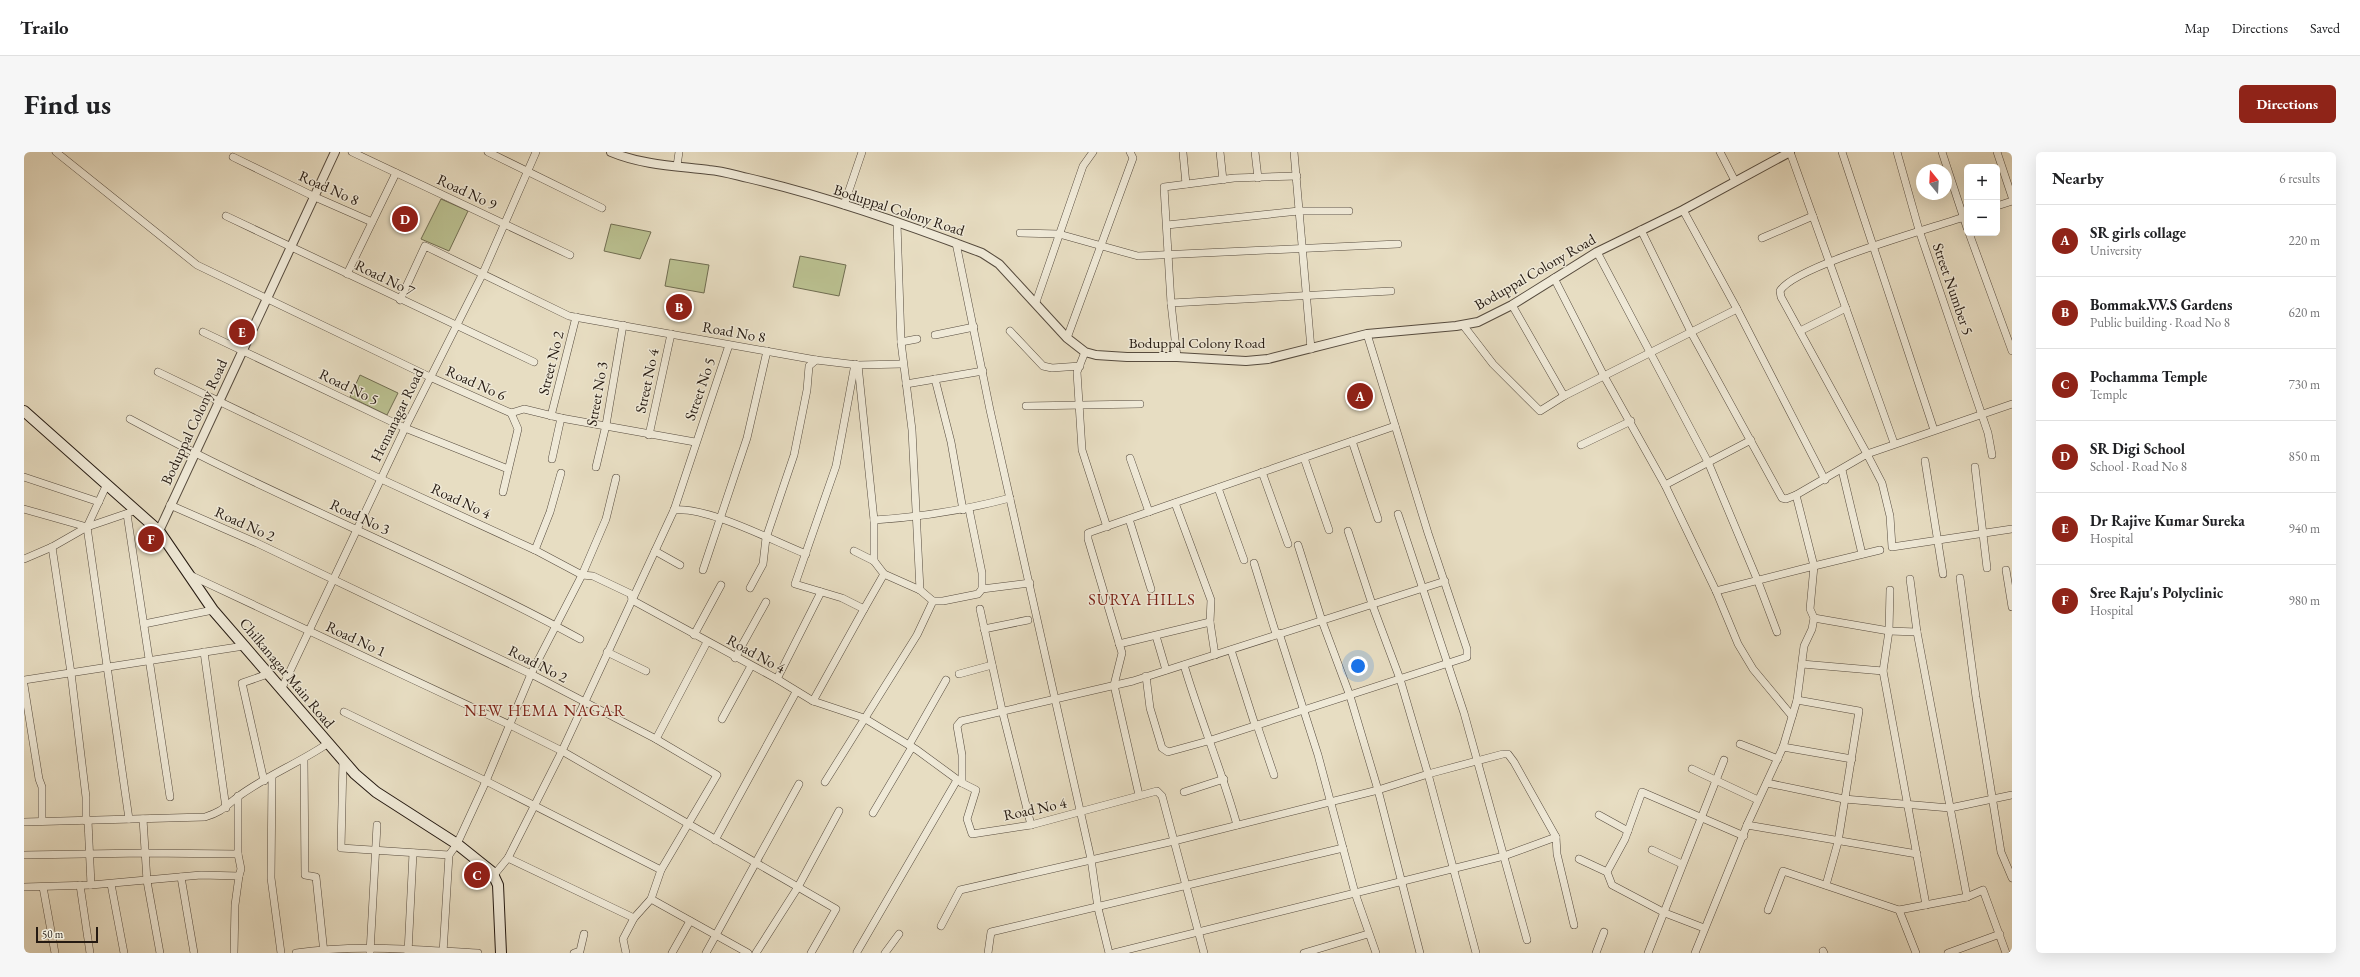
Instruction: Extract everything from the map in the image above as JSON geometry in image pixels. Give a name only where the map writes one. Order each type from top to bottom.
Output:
[{"type":"main road","name":"Chilkanagar Main Road","points":[[24,411],[159,531],[192,576],[213,610],[343,762],[376,792],[457,844],[494,875]]},
{"type":"main road","points":[[494,875],[498,885],[502,953]]},
{"type":"street","name":"Road No 6","points":[[56,152],[197,265],[430,377],[511,413],[524,409],[561,418],[606,425],[649,435],[695,442]]},
{"type":"street","name":"Boduppal Colony Road","points":[[159,531],[218,402],[244,351],[335,152]]},
{"type":"street","name":"Road No 9","points":[[352,152],[570,255]]},
{"type":"street","points":[[488,152],[528,170],[602,208]]},
{"type":"street","name":"Hemanagar Road","points":[[281,690],[405,428],[482,273],[536,152]]},
{"type":"street","name":"Boduppal Colony Road","points":[[611,152],[626,158],[711,170],[754,180],[844,205],[982,253],[999,264],[1036,302],[1067,338],[1085,352],[1096,355],[1127,357],[1177,356],[1246,361],[1268,359],[1367,334],[1463,326],[1478,322],[1512,305],[1597,252],[1682,210],[1790,152]]},
{"type":"street","points":[[677,166],[679,152]]},
{"type":"street","points":[[844,205],[862,152]]},
{"type":"street","points":[[1036,302],[1083,166],[1093,152]]},
{"type":"street","points":[[1067,338],[1133,158],[1130,152]]},
{"type":"street","points":[[1220,152],[1222,180]]},
{"type":"street","points":[[1255,152],[1258,178]]},
{"type":"street","points":[[1294,152],[1297,176],[1301,248],[1307,295],[1311,349]]},
{"type":"street","points":[[1720,152],[1735,181]]},
{"type":"street","points":[[1790,152],[1894,443]]},
{"type":"street","points":[[1842,152],[1934,430]]},
{"type":"street","name":"Street Number 5","points":[[1897,152],[1919,230],[1988,433],[1992,455]]},
{"type":"street","points":[[1942,152],[1964,214]]},
{"type":"street","points":[[1998,152],[2012,197]]},
{"type":"street","points":[[1183,154],[1186,184]]},
{"type":"street","name":"Road No 8","points":[[233,157],[315,197],[372,222]]},
{"type":"street","points":[[347,274],[396,173]]},
{"type":"street","points":[[1177,356],[1171,303],[1164,187],[1222,180],[1297,176]]},
{"type":"street","points":[[2000,205],[2012,201]]},
{"type":"street","points":[[1682,210],[1737,309],[1825,480]]},
{"type":"street","points":[[1166,225],[1299,211],[1349,211]]},
{"type":"street","name":"Road No 7","points":[[226,216],[400,300],[534,362]]},
{"type":"street","points":[[1762,238],[1813,216]]},
{"type":"street","points":[[1964,217],[1919,230],[1874,247],[1830,261],[1789,281],[1780,291],[1800,331],[1882,482],[1890,516],[1892,547],[2012,530]]},
{"type":"street","points":[[897,223],[902,364],[912,430],[918,518],[920,590]]},
{"type":"street","points":[[1641,230],[1692,334],[1782,498],[1786,499],[1796,495],[1825,480],[1867,454],[1894,443],[2012,404]]},
{"type":"street","points":[[1020,233],[1059,234],[1138,256],[1168,256],[1398,244]]},
{"type":"street","points":[[1970,236],[2012,351]]},
{"type":"street","points":[[956,243],[1010,498],[1080,812],[1098,908],[1109,953]]},
{"type":"street","name":"Road No 8","points":[[400,300],[425,246],[569,316],[816,360],[857,365],[902,364]]},
{"type":"street","points":[[1597,252],[1708,462],[1777,632]]},
{"type":"street","points":[[1554,278],[1604,376],[1665,485],[1716,591],[1738,644],[1749,663],[1792,716]]},
{"type":"street","points":[[1171,303],[1391,291]]},
{"type":"street","points":[[1512,305],[1564,396]]},
{"type":"street","points":[[1800,331],[1846,308]]},
{"type":"street","points":[[1463,326],[1493,364],[1539,410],[1650,353],[1692,334],[1737,309]]},
{"type":"street","name":"Street No 2","points":[[552,416],[576,317]]},
{"type":"street","name":"Street No 3","points":[[596,467],[606,425],[623,325]]},
{"type":"street","points":[[934,335],[974,327]]},
{"type":"street","name":"Road No 5","points":[[203,332],[405,428],[508,469]]},
{"type":"street","points":[[1010,332],[1043,366],[1052,368],[1080,366]]},
{"type":"street","name":"Street No 4","points":[[649,435],[671,334]]},
{"type":"street","points":[[1146,676],[1150,708],[1164,751],[1208,741],[1467,657],[1467,649],[1367,334]]},
{"type":"street","points":[[901,342],[917,339]]},
{"type":"street","name":"Street No 5","points":[[494,875],[508,858],[535,806],[674,510],[695,442],[729,345]]},
{"type":"street","points":[[703,570],[747,438],[767,351]]},
{"type":"street","points":[[1085,352],[1077,372],[1082,450],[1107,527]]},
{"type":"street","points":[[750,588],[763,564],[766,538],[794,455],[806,390],[808,366],[816,360]]},
{"type":"street","points":[[857,365],[874,520],[874,560]]},
{"type":"street","points":[[857,365],[836,466],[795,584],[842,598],[864,609]]},
{"type":"street","points":[[906,384],[983,371]]},
{"type":"street","name":"Road No 4","points":[[158,372],[381,479],[535,550],[582,575],[593,576],[631,594],[632,600],[735,658],[777,679],[796,692],[813,701],[864,718],[911,746],[959,781],[976,790],[967,820],[972,834],[1031,825],[1157,791],[1160,793],[1187,885],[1204,953]]},
{"type":"street","points":[[854,552],[874,560],[884,574],[920,590],[933,601],[943,601],[978,594],[982,589],[982,573],[935,379]]},
{"type":"street","points":[[1026,406],[1140,404]]},
{"type":"street","points":[[503,492],[518,429],[511,413]]},
{"type":"street","points":[[552,460],[561,418]]},
{"type":"street","name":"Road No 3","points":[[130,419],[194,454],[357,530],[580,639]]},
{"type":"street","points":[[1582,446],[1630,421]]},
{"type":"street","points":[[1139,795],[1114,685],[1122,653],[1087,535],[1090,531],[1107,527],[1395,426]]},
{"type":"street","points":[[1665,485],[1750,440]]},
{"type":"street","points":[[1352,441],[1378,519]]},
{"type":"street","points":[[1130,458],[1149,512]]},
{"type":"street","points":[[1304,458],[1329,530]]},
{"type":"street","points":[[1924,460],[1939,540],[1943,574]]},
{"type":"street","points":[[1975,467],[1987,568]]},
{"type":"street","points":[[1842,470],[1862,554]]},
{"type":"street","points":[[1262,472],[1288,544]]},
{"type":"street","points":[[535,550],[550,512],[561,473]]},
{"type":"street","points":[[24,477],[99,502]]},
{"type":"street","points":[[443,952],[449,855],[457,844],[486,781],[532,674],[582,575],[606,519],[616,478]]},
{"type":"street","points":[[107,484],[87,527],[129,819]]},
{"type":"street","points":[[1218,488],[1244,560]]},
{"type":"street","points":[[1695,953],[1704,928],[1744,836],[1747,825],[1783,747],[1797,700],[1804,646],[1812,629],[1814,618],[1810,609],[1814,566],[1796,495]]},
{"type":"street","points":[[874,520],[918,518],[966,510],[1010,498]]},
{"type":"street","points":[[1175,503],[1211,600],[1210,622],[1214,655]]},
{"type":"street","name":"Road No 2","points":[[170,505],[257,542],[532,674],[656,739],[717,775],[689,825],[661,870],[651,899],[634,918],[623,939],[626,953]]},
{"type":"street","points":[[24,509],[87,527]]},
{"type":"street","points":[[674,510],[685,509],[721,519],[806,554]]},
{"type":"street","points":[[24,559],[52,547],[87,527],[137,510]]},
{"type":"street","points":[[127,514],[170,797]]},
{"type":"street","points":[[1398,514],[1464,712],[1476,761],[1527,940]]},
{"type":"street","points":[[1129,519],[1151,588]]},
{"type":"street","points":[[1348,531],[1372,604],[1400,679],[1428,774],[1476,953]]},
{"type":"street","points":[[1298,545],[1322,621],[1350,696],[1378,790],[1403,882],[1420,953]]},
{"type":"street","points":[[52,547],[71,673],[86,797],[91,886]]},
{"type":"street","points":[[1716,591],[1880,550]]},
{"type":"street","points":[[655,551],[680,565]]},
{"type":"street","points":[[1254,563],[1331,800],[1355,893],[1368,934],[1376,953]]},
{"type":"street","points":[[2006,570],[2012,607]]},
{"type":"street","points":[[813,701],[884,574]]},
{"type":"street","name":"Road No 1","points":[[192,576],[510,725],[562,751],[836,909],[810,953]]},
{"type":"street","points":[[1960,578],[1976,697],[2001,852],[2012,878]]},
{"type":"street","points":[[1910,579],[1917,632],[1967,897]]},
{"type":"street","points":[[857,952],[959,781],[962,755],[957,726],[961,721],[1002,710],[1055,700],[1146,676],[1372,604],[1424,589],[1445,581]]},
{"type":"street","points":[[982,589],[1030,583]]},
{"type":"street","points":[[694,635],[721,585]]},
{"type":"street","points":[[1890,590],[1890,631],[1883,671],[1926,905]]},
{"type":"street","points":[[777,679],[821,592]]},
{"type":"street","points":[[825,782],[917,635],[933,601]]},
{"type":"street","points":[[735,658],[766,602]]},
{"type":"street","points":[[980,609],[1002,710],[1031,825]]},
{"type":"street","points":[[144,624],[213,610]]},
{"type":"street","points":[[1814,618],[1890,631],[1917,632]]},
{"type":"street","points":[[984,629],[1028,620]]},
{"type":"street","points":[[1120,644],[1210,622]]},
{"type":"street","points":[[1156,636],[1166,670]]},
{"type":"street","points":[[656,739],[707,642]]},
{"type":"street","points":[[24,680],[244,646]]},
{"type":"street","points":[[1231,650],[1274,775]]},
{"type":"street","points":[[204,652],[226,808]]},
{"type":"street","points":[[607,652],[646,671]]},
{"type":"street","points":[[1802,664],[1883,671]]},
{"type":"street","points":[[958,674],[992,665]]},
{"type":"street","points":[[1184,665],[1208,741],[1224,779],[1237,825]]},
{"type":"street","points":[[722,719],[751,666]]},
{"type":"street","points":[[264,781],[242,683],[268,674]]},
{"type":"street","points":[[873,812],[911,746],[946,680]]},
{"type":"street","points":[[24,685],[39,779],[42,787],[42,821]]},
{"type":"street","points":[[715,840],[796,692]]},
{"type":"street","points":[[1797,700],[1859,711],[1838,842],[1826,885]]},
{"type":"street","points":[[344,712],[486,781],[661,870]]},
{"type":"street","points":[[24,822],[205,818],[226,808],[238,796],[304,760],[327,744]]},
{"type":"street","points":[[1740,744],[1778,759]]},
{"type":"street","points":[[1783,747],[1852,759]]},
{"type":"street","points":[[941,926],[960,890],[1090,859],[1174,841],[1331,800],[1378,790],[1428,774],[1508,754],[1556,837],[1557,854],[1574,925]]},
{"type":"street","points":[[304,760],[305,875],[316,877],[323,951]]},
{"type":"street","points":[[1648,953],[1665,913],[1682,864],[1715,779],[1724,760]]},
{"type":"street","points":[[343,762],[341,848],[449,855]]},
{"type":"street","points":[[1692,769],[1758,800]]},
{"type":"street","points":[[272,777],[272,878],[282,953]]},
{"type":"street","points":[[1184,792],[1224,779]]},
{"type":"street","points":[[1767,783],[1844,799],[1909,806],[1950,808],[1993,797],[2012,794]]},
{"type":"street","points":[[706,953],[799,784]]},
{"type":"street","points":[[1607,872],[1628,831],[1642,792],[1744,836]]},
{"type":"street","points":[[234,953],[234,905],[241,869],[238,854],[238,796]]},
{"type":"street","points":[[756,953],[798,887],[838,811]]},
{"type":"street","points":[[1599,815],[1628,831]]},
{"type":"street","points":[[142,819],[147,881],[160,953]]},
{"type":"street","points":[[370,950],[376,825]]},
{"type":"street","points":[[1747,825],[1838,842],[1917,854]]},
{"type":"street","points":[[1114,953],[1199,930],[1403,882],[1504,856],[1556,837]]},
{"type":"street","points":[[988,953],[991,932],[1098,908],[1343,848]]},
{"type":"street","points":[[1652,850],[1682,864]]},
{"type":"street","points":[[24,855],[144,852],[238,854]]},
{"type":"street","points":[[408,951],[413,853]]},
{"type":"street","points":[[508,858],[634,918]]},
{"type":"street","points":[[1578,858],[1607,872],[1612,885],[1665,913],[1704,928]]},
{"type":"street","points":[[1768,910],[1783,871],[1899,910],[1967,897],[1983,890],[2006,953]]},
{"type":"street","points":[[24,887],[91,886],[201,875],[239,876]]},
{"type":"street","points":[[181,877],[194,953]]},
{"type":"street","points":[[111,884],[124,953]]},
{"type":"street","points":[[80,885],[90,953]]},
{"type":"street","points":[[43,887],[55,953]]},
{"type":"street","points":[[651,899],[748,953]]},
{"type":"street","points":[[1899,910],[1916,953]]},
{"type":"street","points":[[672,953],[690,921]]},
{"type":"street","points":[[1596,953],[1604,932]]},
{"type":"street","points":[[574,953],[580,951],[584,934]]},
{"type":"street","points":[[885,953],[899,934]]},
{"type":"street","points":[[1304,953],[1368,934]]},
{"type":"street","points":[[1948,953],[2000,934]]},
{"type":"street","points":[[296,953],[370,950],[478,953]]},
{"type":"green space","points":[[441,199],[468,211],[449,251],[421,239]]},
{"type":"green space","points":[[611,224],[651,232],[640,259],[604,251]]},
{"type":"green space","points":[[800,256],[846,265],[839,296],[793,287]]},
{"type":"green space","points":[[670,259],[709,265],[704,293],[665,286]]},
{"type":"green space","points":[[360,375],[398,393],[387,415],[350,397]]},
{"type":"place","name":"SR Digi School","points":[[405,219]]},
{"type":"place","name":"Bommak.V.V.S Gardens","points":[[679,307]]},
{"type":"place","name":"Dr Rajive Kumar Sureka","points":[[242,332]]},
{"type":"place","name":"SR girls collage","points":[[1360,396]]},
{"type":"place","name":"Sree Raju's Polyclinic","points":[[151,539]]},
{"type":"place","name":"Pochamma Temple","points":[[477,875]]},
{"type":"district","name":"SURYA HILLS","points":[[1142,599]]},
{"type":"district","name":"NEW HEMA NAGAR","points":[[545,710]]}]
